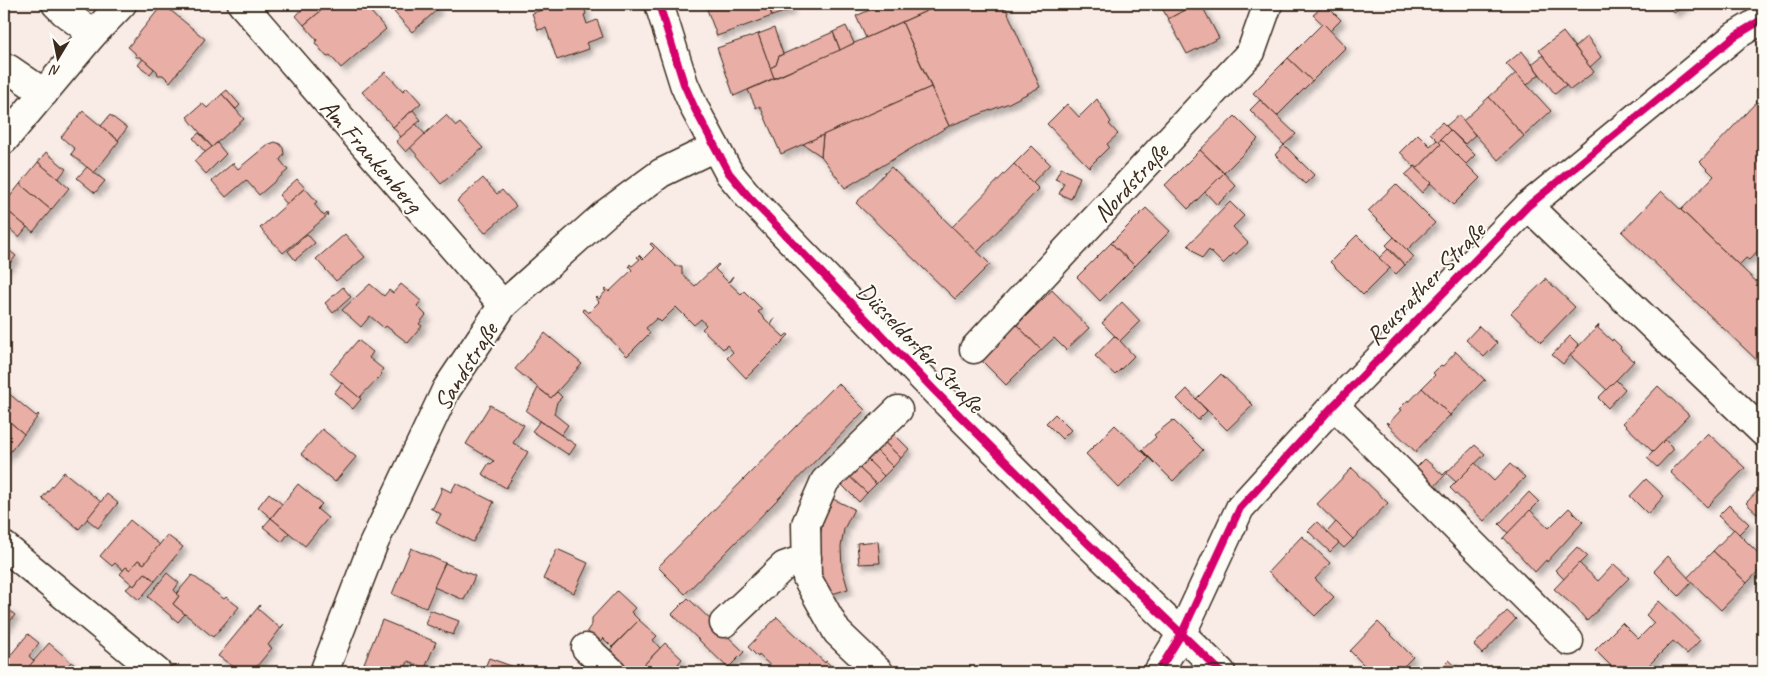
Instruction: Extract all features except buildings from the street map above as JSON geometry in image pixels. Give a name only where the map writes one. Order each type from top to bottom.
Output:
[{"type":"street","points":[[56,4],[93,34]]},
{"type":"street","points":[[4,140],[93,34],[122,4]]},
{"type":"street","name":"Am Frankenberg","points":[[242,4],[503,305]]},
{"type":"street","name":"Düsseldorfer Straße","points":[[659,4],[684,84],[729,173],[749,197],[811,264],[936,392],[1076,532],[1221,672]]},
{"type":"street","name":"Nordstraße","points":[[974,349],[1251,52],[1266,5]]},
{"type":"street","name":"Reusrather Straße","points":[[1158,672],[1182,633],[1240,508],[1334,405],[1528,206],[1735,36],[1763,19]]},
{"type":"street","points":[[4,68],[9,69],[44,93]]},
{"type":"street","name":"Sandstraße","points":[[324,672],[373,545],[446,390],[503,305],[605,214],[661,173],[715,147]]},
{"type":"street","points":[[1528,206],[1763,432]]},
{"type":"street","points":[[1334,405],[1569,641]]},
{"type":"street","points":[[878,672],[837,632],[807,578],[806,524],[826,481],[898,410]]},
{"type":"street","points":[[4,546],[157,672]]},
{"type":"street","points":[[724,623],[784,566],[807,558]]},
{"type":"street","points":[[586,648],[612,672]]},
{"type":"cycle path","points":[[659,4],[684,84],[695,109],[729,173],[749,197],[936,392],[1076,532],[1221,672]]},
{"type":"cycle path","points":[[1158,672],[1182,633],[1240,508],[1334,405],[1528,206],[1735,36],[1763,19]]}]
